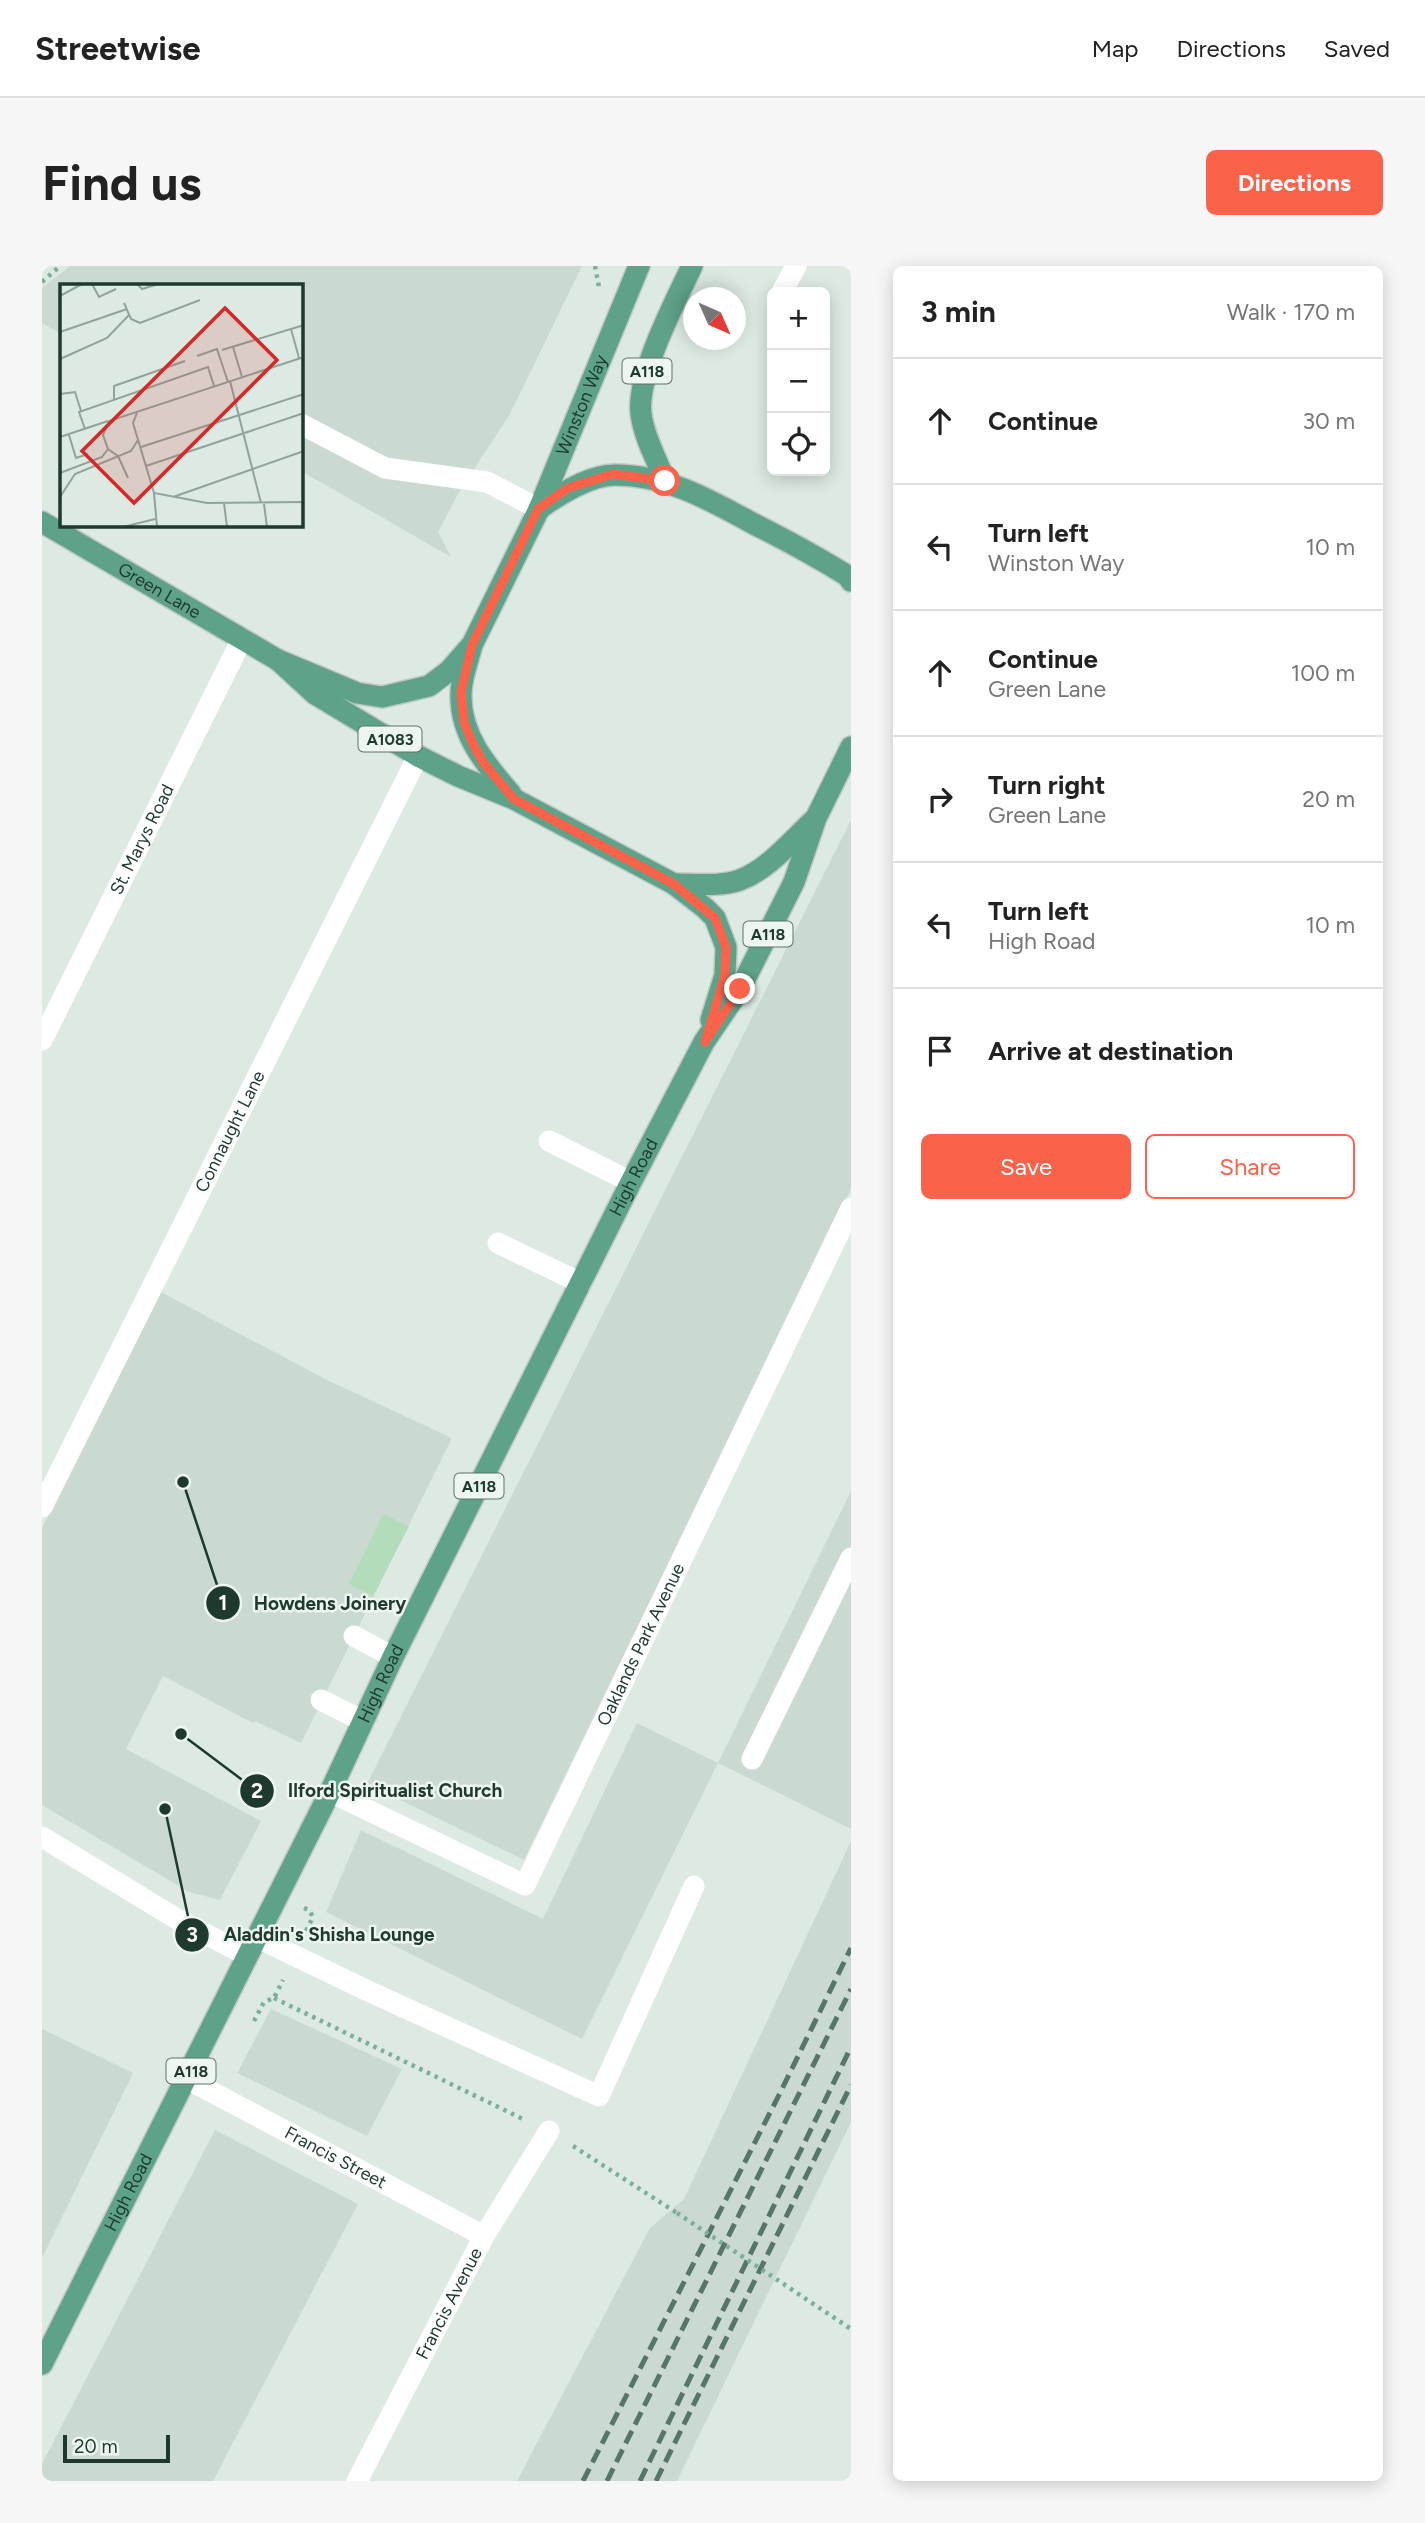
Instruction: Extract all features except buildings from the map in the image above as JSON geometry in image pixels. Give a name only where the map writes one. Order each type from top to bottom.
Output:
[{"type":"main road","name":"Winston Way","points":[[521,544],[639,266]]},
{"type":"main road","name":"A118","points":[[665,481],[640,412],[645,376],[691,266]]},
{"type":"main road","name":"A118","points":[[538,509],[568,488],[613,474],[665,481],[707,499],[813,555],[850,578]]},
{"type":"main road","name":"Green Lane","points":[[42,522],[278,660],[357,693],[382,697],[429,686],[449,671],[472,645]]},
{"type":"main road","name":"Green Lane","points":[[514,799],[483,762],[464,722],[461,692],[472,645],[521,544]]},
{"type":"main road","name":"Green Lane","points":[[278,660],[315,694],[418,756],[514,799],[674,884],[715,918],[725,940],[725,975],[705,1042]]},
{"type":"main road","name":"High Road","points":[[42,2364],[187,2080],[251,1946],[330,1792],[393,1657],[631,1182],[705,1042],[740,989],[794,882],[816,818],[851,747]]},
{"type":"main road","name":"High Road","points":[[674,884],[739,881],[761,868],[816,818]]},
{"type":"street","points":[[785,287],[796,266]]},
{"type":"street","points":[[303,425],[385,468],[486,482],[538,509]]},
{"type":"street","name":"St. Marys Road","points":[[42,1040],[50,1005],[242,639]]},
{"type":"street","name":"Connaught Lane","points":[[42,1507],[418,756]]},
{"type":"street","points":[[549,1141],[631,1182]]},
{"type":"street","name":"Oaklands Park Avenue","points":[[330,1792],[525,1885],[851,1208]]},
{"type":"street","points":[[498,1243],[581,1283]]},
{"type":"street","points":[[752,1759],[851,1558]]},
{"type":"street","points":[[354,1636],[393,1657]]},
{"type":"street","points":[[321,1700],[363,1721]]},
{"type":"street","points":[[42,1837],[177,1919],[368,1991],[599,2096],[694,1886]]},
{"type":"street","name":"Francis Street","points":[[187,2080],[484,2236]]},
{"type":"street","name":"Francis Avenue","points":[[357,2481],[484,2236],[549,2131]]},
{"type":"path","points":[[42,282],[60,266]]},
{"type":"path","points":[[304,1908],[309,1910],[313,1917],[306,1932]]},
{"type":"path","points":[[254,2021],[264,2002],[274,1998],[286,1974]]},
{"type":"path","points":[[274,1998],[549,2131],[618,2173],[851,2329]]},
{"type":"shaded area","points":[[70,266],[582,266],[510,414],[459,492],[438,532],[451,557],[303,472],[303,284],[60,284],[60,333],[42,323],[42,288]]},
{"type":"shaded area","points":[[851,820],[851,1189],[524,1860],[367,1784]]},
{"type":"shaded area","points":[[159,1291],[327,1380],[452,1438],[301,1743],[255,1721],[253,1723],[163,1676],[126,1749],[261,1821],[220,1900],[189,1892],[42,1805],[42,1528]]},
{"type":"shaded area","points":[[851,1491],[851,1829],[718,1763]]},
{"type":"shaded area","points":[[637,1723],[718,1763],[582,2039],[326,1912],[361,1830],[543,1919]]},
{"type":"shaded area","points":[[851,1841],[851,2122],[677,2481],[517,2481],[650,2228],[684,2199]]},
{"type":"shaded area","points":[[271,2009],[402,2069],[367,2136],[237,2073]]},
{"type":"shaded area","points":[[42,2029],[133,2073],[42,2258]]},
{"type":"shaded area","points":[[215,2130],[358,2204],[213,2481],[42,2481],[42,2464]]},
{"type":"green space","points":[[383,1514],[409,1526],[373,1596],[349,1584]]},
{"type":"railway","points":[[583,2481],[851,1948]]},
{"type":"railway","points":[[607,2481],[851,1989]]},
{"type":"railway","points":[[640,2481],[851,2047]]},
{"type":"railway","points":[[656,2481],[851,2085]]},
{"type":"place","name":"Howdens Joinery","points":[[183,1482]]},
{"type":"place","name":"Ilford Spiritualist Church","points":[[181,1734]]},
{"type":"place","name":"Aladdin's Shisha Lounge","points":[[165,1809]]},
{"type":"route","points":[[665,481],[613,474],[568,488],[538,509],[472,645],[461,692],[464,722],[483,762],[514,799],[674,884],[715,918],[725,940],[725,975],[705,1042],[740,989]]}]
